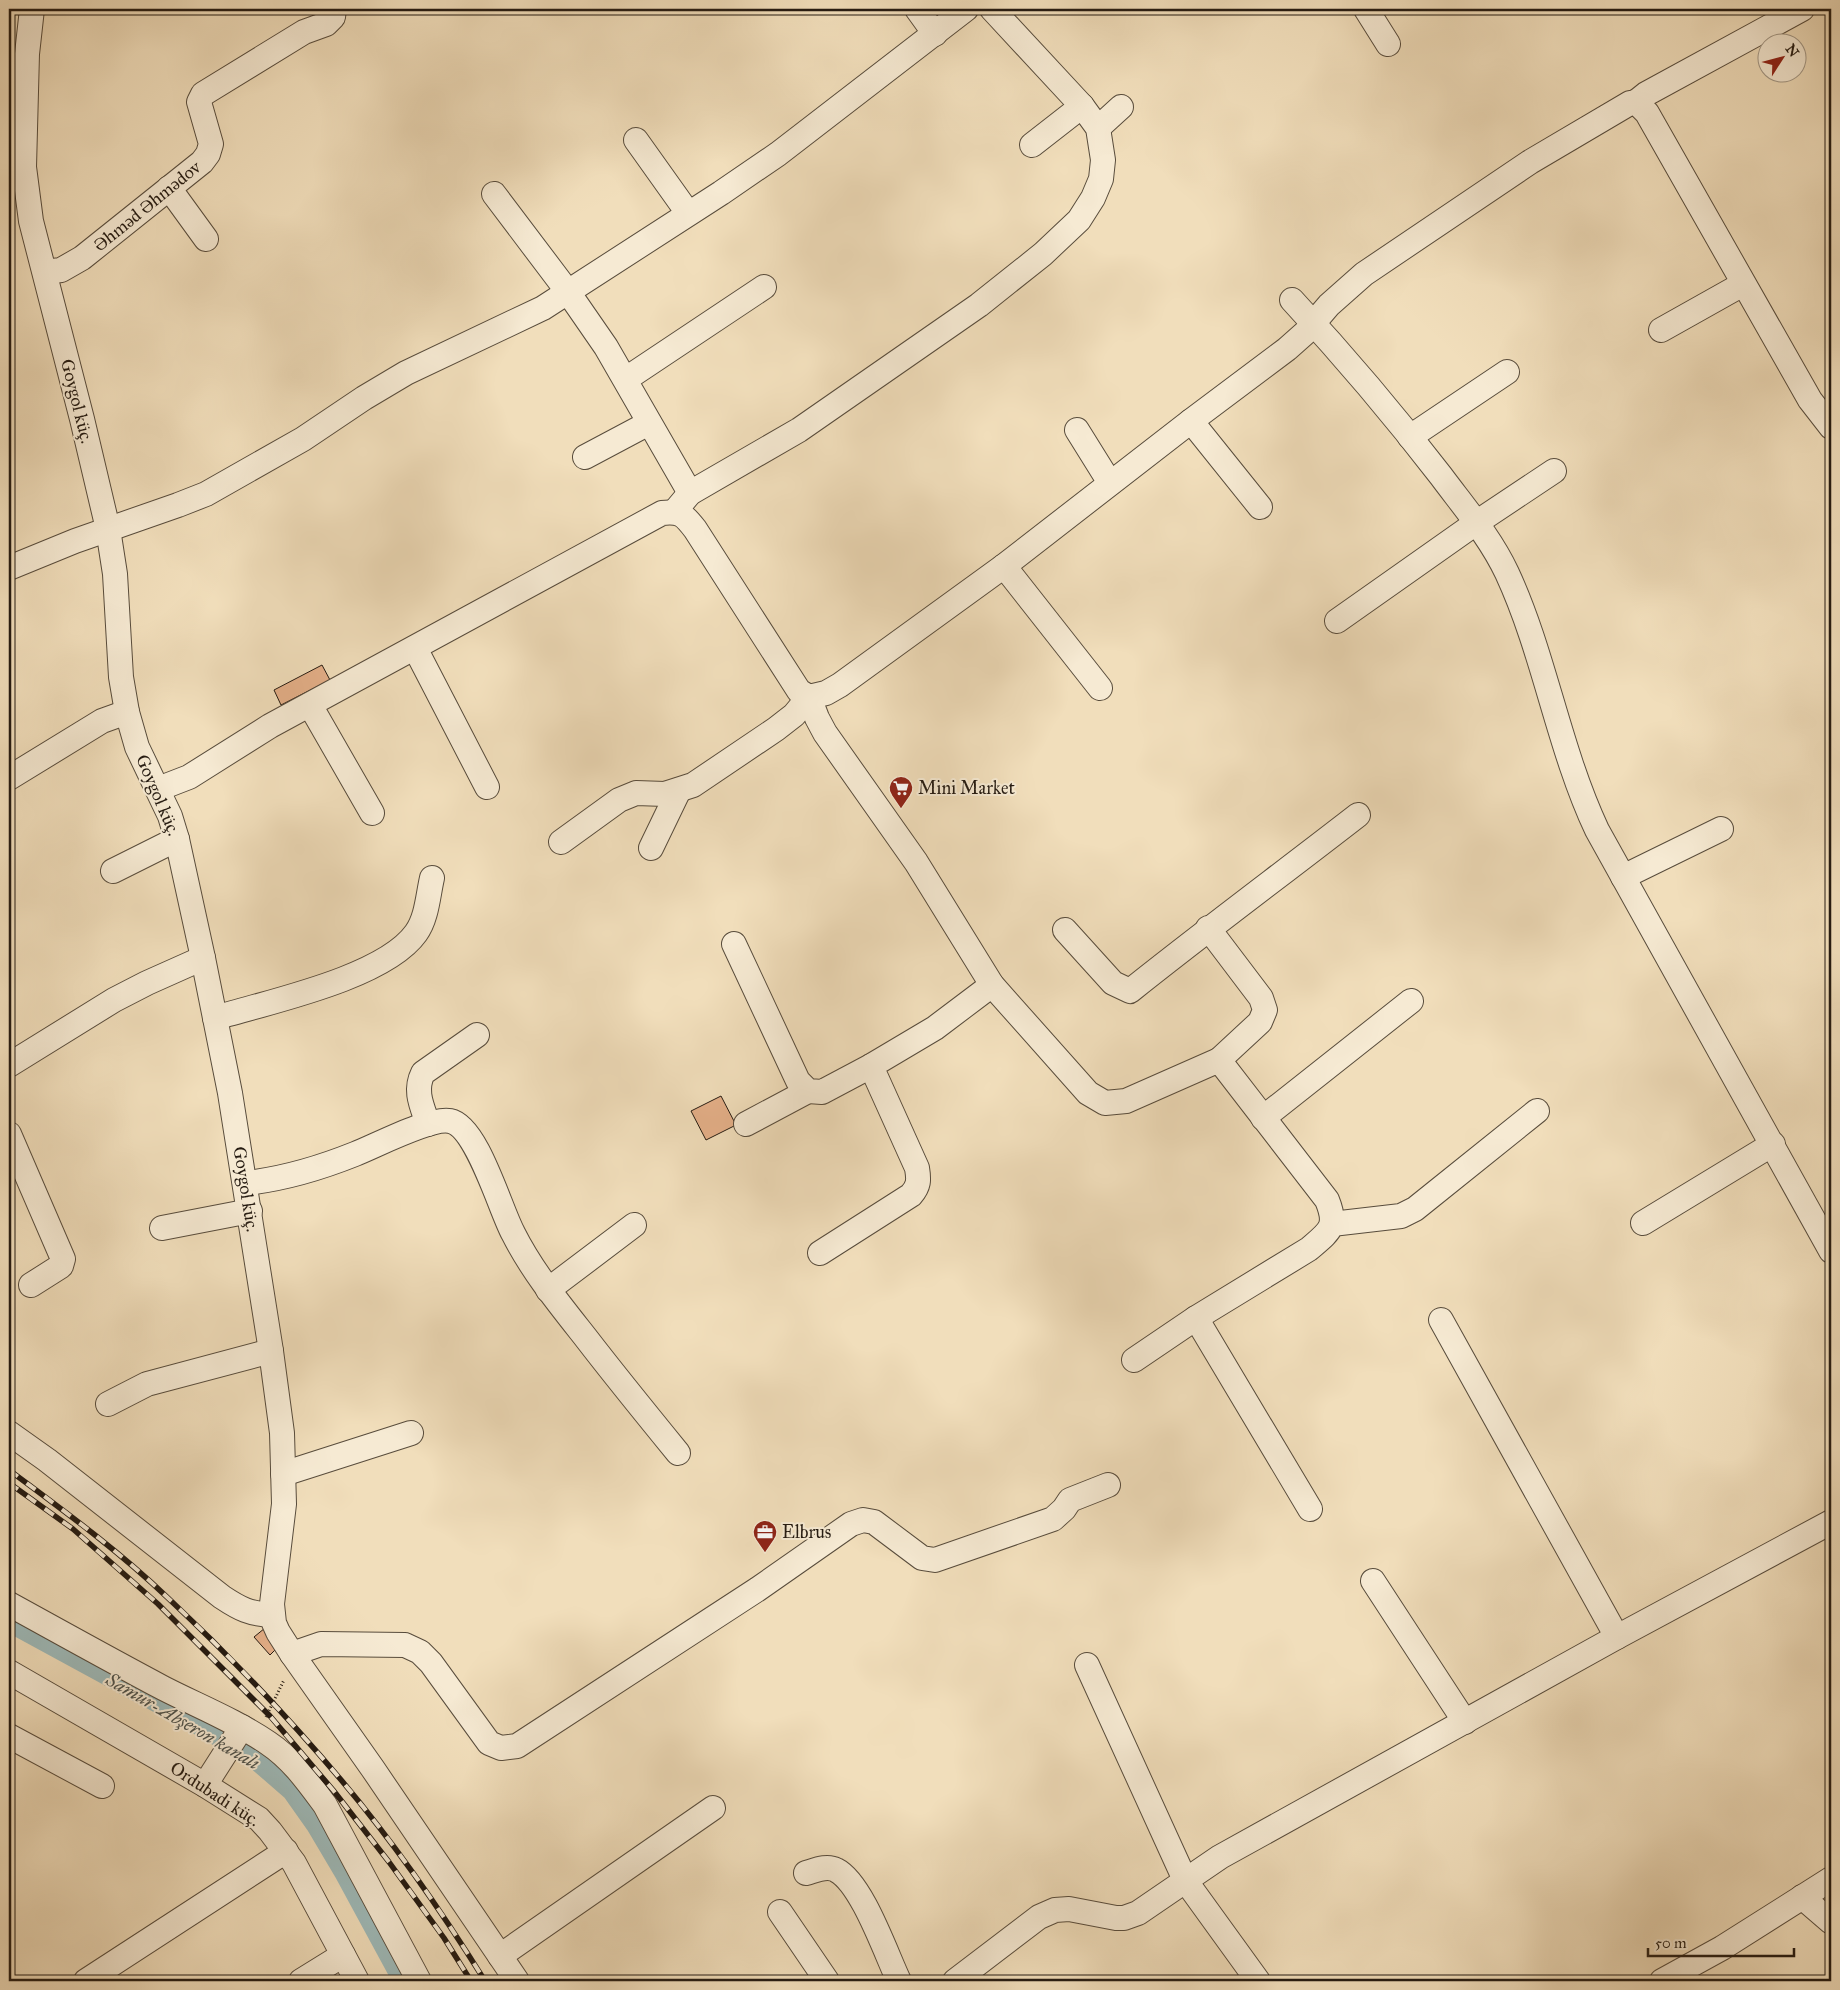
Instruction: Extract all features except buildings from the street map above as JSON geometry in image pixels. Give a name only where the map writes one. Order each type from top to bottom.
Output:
[{"type":"street","name":"Goygol küç.","points":[[32,9],[18,54],[26,194],[31,221],[108,529],[115,574],[121,677],[127,712],[138,747],[170,816],[177,839],[230,1092],[246,1183],[282,1433],[284,1504],[272,1615]]},
{"type":"street","name":"Əhməd Əhmədov","points":[[45,272],[61,270],[82,258],[202,162],[208,154],[211,144],[199,102],[203,94],[304,32],[326,24],[333,17],[334,9]]},
{"type":"street","points":[[917,9],[935,34]]},
{"type":"street","points":[[9,568],[108,529],[178,505],[227,483],[304,439],[364,398],[406,373],[520,320],[568,292],[778,154],[966,9]]},
{"type":"street","points":[[676,512],[690,493],[799,430],[978,305],[1043,254],[1079,220],[1093,198],[1102,179],[1103,160],[1098,128],[1082,106],[992,9]]},
{"type":"street","points":[[1366,9],[1388,44]]},
{"type":"street","points":[[561,842],[620,800],[636,793],[664,794],[693,785],[776,729],[794,715],[809,697],[826,693],[840,685],[1004,566],[1296,342],[1341,293],[1364,274],[1530,162],[1625,105],[1636,102],[1646,94],[1802,9]]},
{"type":"street","points":[[1636,102],[1642,106],[1650,118],[1810,400],[1831,427]]},
{"type":"street","points":[[1032,146],[1082,106]]},
{"type":"street","points":[[1098,128],[1121,107]]},
{"type":"street","points":[[636,140],[688,214]]},
{"type":"street","points":[[169,188],[206,239]]},
{"type":"street","points":[[494,194],[568,292],[626,379],[690,493]]},
{"type":"street","points":[[1662,330],[1744,284]]},
{"type":"street","points":[[626,379],[764,287]]},
{"type":"street","points":[[1292,300],[1410,436],[1476,522],[1506,572],[1526,622],[1586,806],[1623,877],[1831,1251]]},
{"type":"street","points":[[1410,436],[1507,372]]},
{"type":"street","points":[[1191,421],[1260,507]]},
{"type":"street","points":[[585,457],[650,423]]},
{"type":"street","points":[[1077,430],[1110,483]]},
{"type":"street","points":[[1337,621],[1476,522],[1554,471]]},
{"type":"street","points":[[158,789],[189,776],[270,726],[310,706],[662,513],[676,512],[685,517],[695,529],[790,679],[799,691],[809,697],[825,733],[916,862],[992,985],[1088,1093],[1105,1103],[1126,1101],[1219,1060],[1260,1022],[1265,1010],[1261,998],[1208,928]]},
{"type":"street","points":[[1004,566],[1100,688]]},
{"type":"street","points":[[415,648],[487,787]]},
{"type":"street","points":[[310,706],[372,813]]},
{"type":"street","points":[[9,778],[102,721],[127,712]]},
{"type":"street","points":[[651,848],[679,790]]},
{"type":"street","points":[[1065,930],[1113,983],[1130,991],[1208,928],[1247,901],[1358,814]]},
{"type":"street","points":[[1623,877],[1721,829]]},
{"type":"street","points":[[113,871],[177,839]]},
{"type":"street","points":[[215,1018],[340,981],[365,970],[405,946],[418,932],[423,919],[432,878]]},
{"type":"street","points":[[734,944],[798,1081],[808,1091]]},
{"type":"street","points":[[9,1065],[114,1000],[203,958]]},
{"type":"street","points":[[746,1124],[808,1091],[822,1092],[871,1066],[935,1028],[992,985]]},
{"type":"street","points":[[1263,1118],[1411,1001]]},
{"type":"street","points":[[428,1124],[418,1091],[423,1073],[477,1035]]},
{"type":"street","points":[[1134,1360],[1196,1318],[1309,1249],[1325,1235],[1332,1224],[1332,1213],[1327,1200],[1219,1060]]},
{"type":"street","points":[[820,1253],[911,1195],[917,1188],[919,1180],[917,1168],[871,1066]]},
{"type":"street","points":[[1332,1224],[1402,1216],[1415,1209],[1537,1111]]},
{"type":"street","points":[[246,1183],[274,1180],[345,1158],[441,1120],[452,1121],[462,1127],[469,1135],[512,1232],[548,1290],[678,1453]]},
{"type":"street","points":[[9,1134],[63,1259],[61,1266],[31,1285]]},
{"type":"street","points":[[1643,1223],[1773,1144]]},
{"type":"street","points":[[162,1228],[250,1211]]},
{"type":"street","points":[[548,1290],[634,1226]]},
{"type":"street","points":[[1196,1318],[1310,1509]]},
{"type":"street","points":[[1441,1320],[1617,1637]]},
{"type":"street","points":[[108,1404],[147,1384],[271,1351]]},
{"type":"street","points":[[9,1433],[47,1460],[222,1596],[254,1614],[272,1615],[278,1632],[292,1654],[373,1769],[517,1981]]},
{"type":"street","points":[[283,1474],[411,1433]]},
{"type":"street","points":[[292,1654],[321,1644],[405,1645],[420,1652],[430,1663],[489,1743],[501,1748],[517,1746],[750,1594],[851,1524],[863,1520],[874,1522],[922,1558],[935,1560],[1053,1518],[1064,1509],[1070,1500],[1108,1485]]},
{"type":"street","points":[[955,1981],[1039,1917],[1055,1910],[1069,1909],[1116,1918],[1124,1918],[1138,1913],[1220,1857],[1617,1637],[1831,1522]]},
{"type":"street","points":[[1374,1581],[1465,1722]]},
{"type":"street","points":[[9,1604],[163,1688],[249,1731],[286,1757],[305,1778],[325,1805],[419,1981]]},
{"type":"street","points":[[1087,1665],[1184,1880],[1258,1981]]},
{"type":"street","name":"Ordubadi küç.","points":[[9,1672],[205,1785],[259,1820],[286,1851],[357,1981]]},
{"type":"street","points":[[205,1785],[249,1731]]},
{"type":"street","points":[[9,1736],[102,1786]]},
{"type":"street","points":[[500,1956],[713,1808]]},
{"type":"street","points":[[86,1981],[286,1851]]},
{"type":"street","points":[[806,1873],[822,1868],[836,1869],[850,1881],[860,1895],[899,1981]]},
{"type":"street","points":[[1662,1981],[1722,1948],[1831,1879]]},
{"type":"street","points":[[1802,1897],[1831,1922]]},
{"type":"street","points":[[780,1912],[827,1981]]},
{"type":"street","points":[[301,1981],[343,1956]]},
{"type":"path","points":[[249,1731],[284,1680],[283,1663],[285,1658],[292,1654]]},
{"type":"waterway","name":"Samur-Abşeron kanalı","points":[[9,1622],[202,1727],[253,1757],[292,1791],[316,1825],[345,1874],[403,1981]]},
{"type":"railway","points":[[9,1470],[90,1531],[130,1564],[191,1620],[258,1687],[322,1757],[381,1829],[435,1904],[485,1981]]},
{"type":"railway","points":[[9,1483],[73,1529],[158,1604],[270,1716],[333,1790],[389,1862],[444,1938],[471,1981]]},
{"type":"place","name":"Mini Market","points":[[901,809]]},
{"type":"place","name":"Elbrus","points":[[765,1553]]}]
